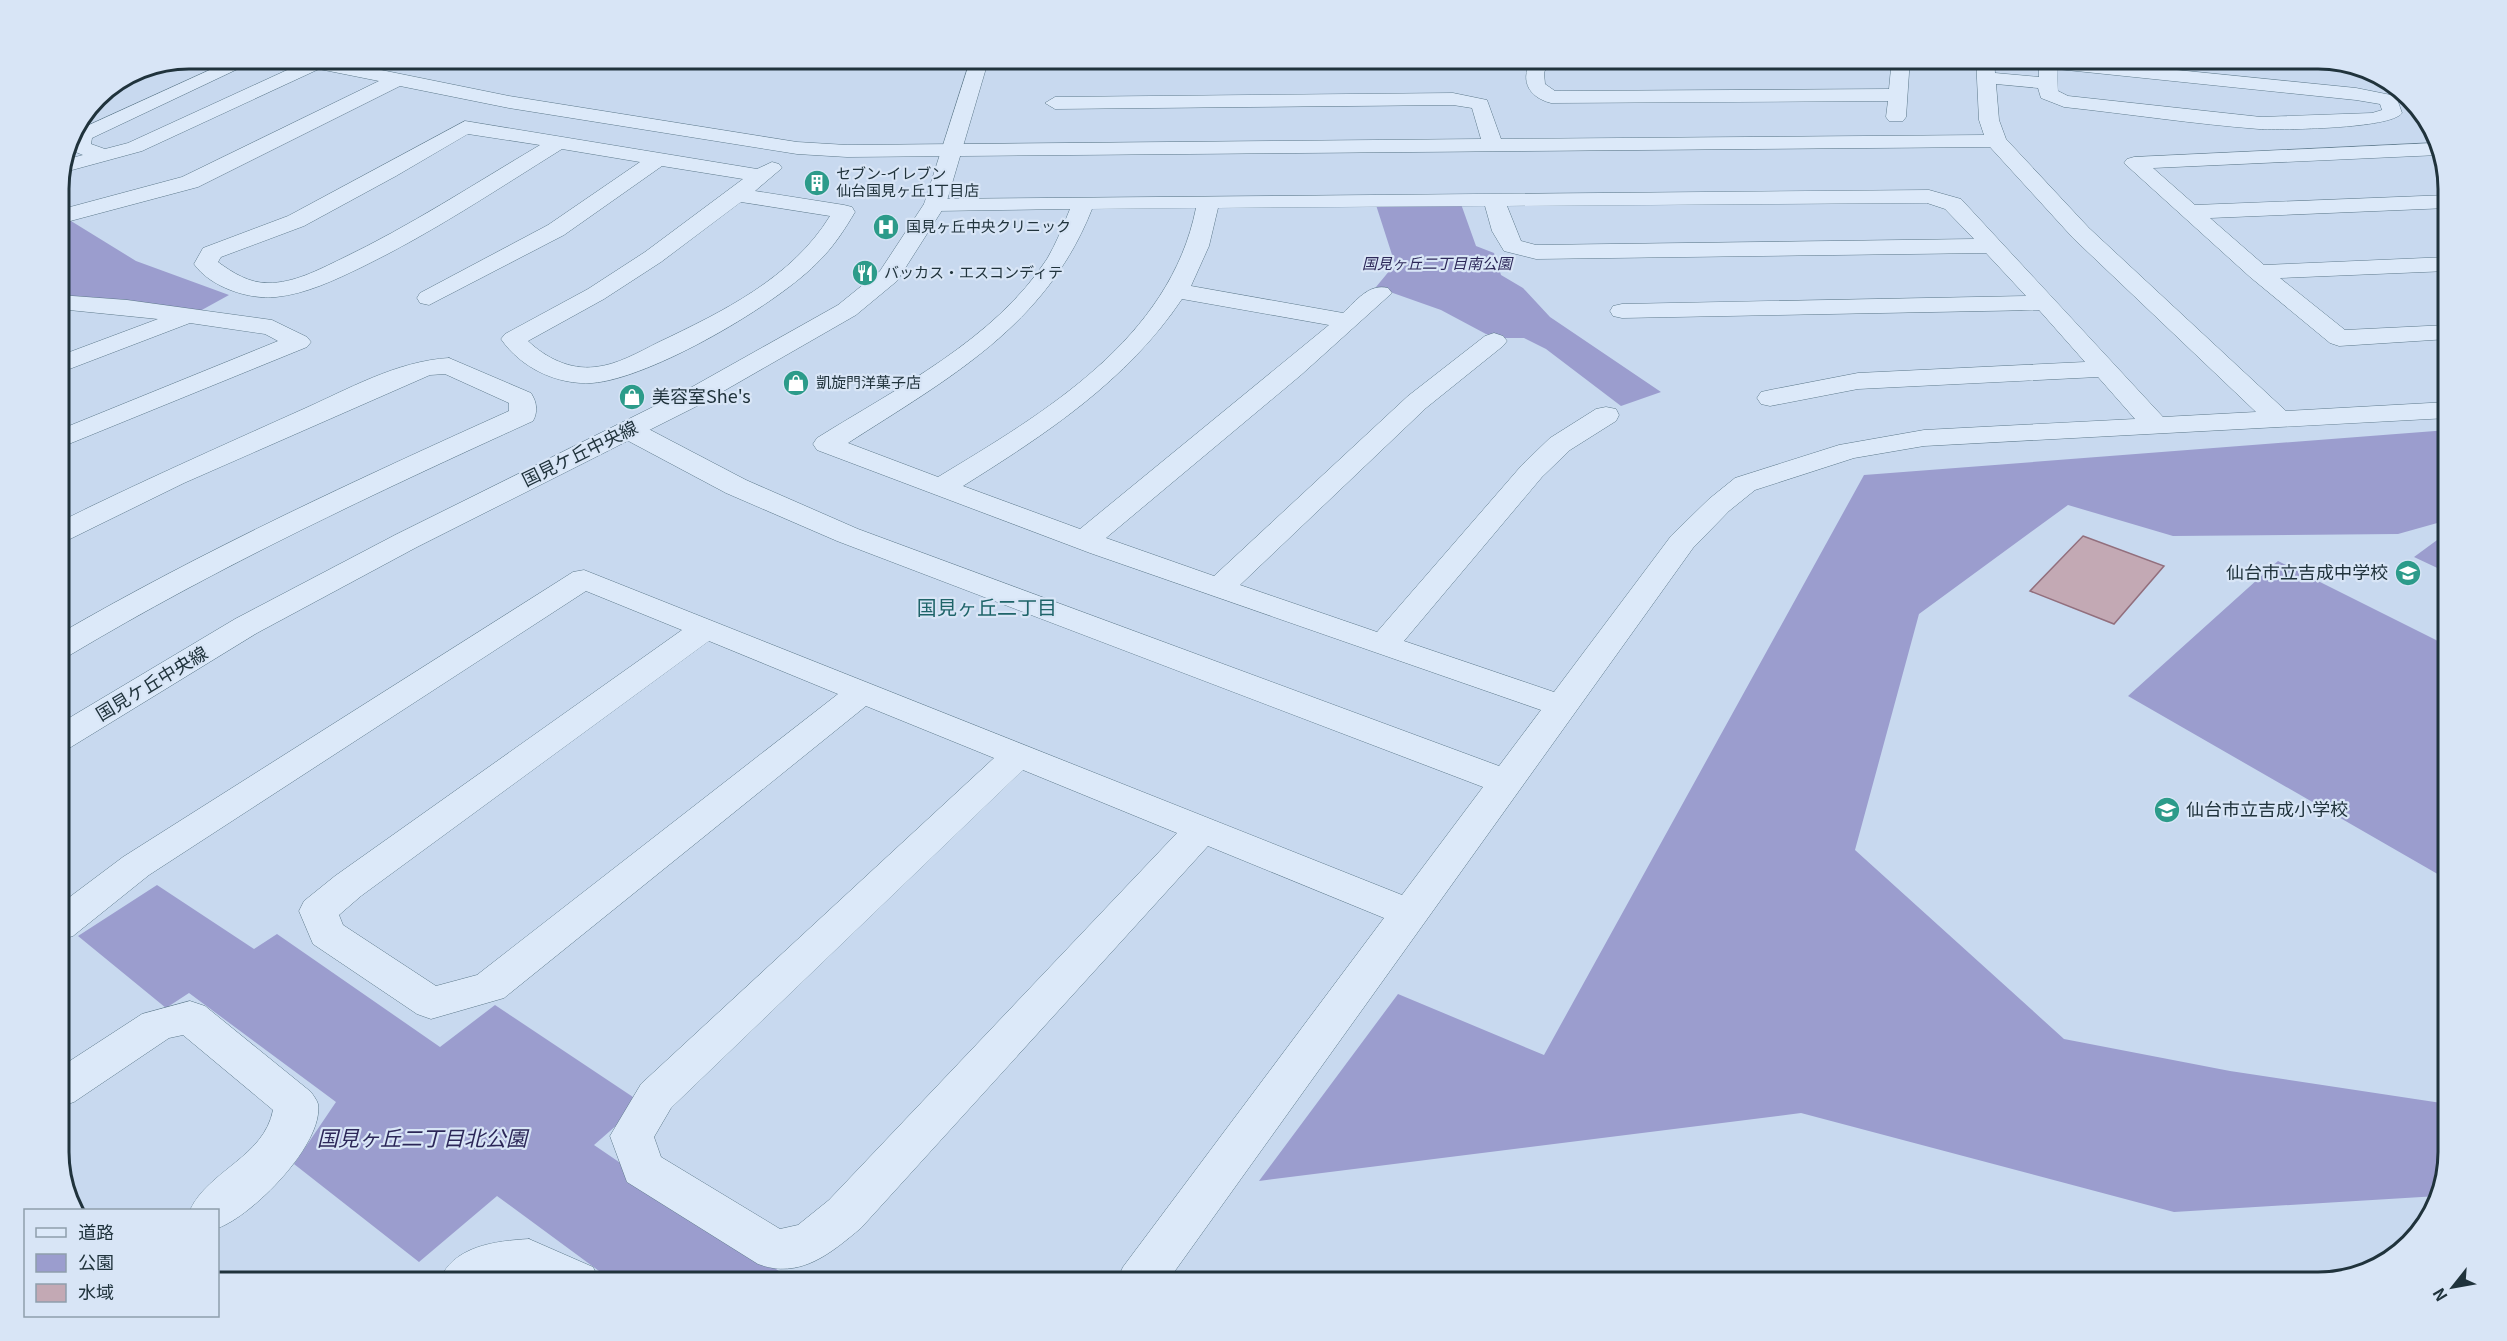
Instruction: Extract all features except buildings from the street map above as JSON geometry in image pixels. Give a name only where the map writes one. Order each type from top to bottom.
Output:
[{"type":"street","points":[[106,156],[80,147],[83,135],[228,69]]},
{"type":"street","points":[[71,165],[135,147],[304,69]]},
{"type":"street","points":[[340,69],[556,110],[797,148],[951,152],[1050,127],[1453,99],[1480,104],[1493,146]]},
{"type":"street","name":"国見ケ丘中央線","points":[[69,733],[246,626],[415,536],[629,430],[847,310],[889,276],[935,204],[977,69]]},
{"type":"street","points":[[1050,127],[1060,69]]},
{"type":"street","points":[[1535,69],[1534,83],[1538,90],[1551,97],[1898,95]]},
{"type":"street","points":[[1894,141],[1900,69]]},
{"type":"street","points":[[1985,69],[1989,120],[1996,141],[2081,233],[2279,419]]},
{"type":"street","points":[[1989,69],[2048,83]]},
{"type":"street","points":[[2048,69],[2048,94],[2064,101],[2261,123],[2374,119],[2392,113],[2388,100],[2356,94],[2123,69]]},
{"type":"street","points":[[69,214],[190,183],[396,80]]},
{"type":"street","points":[[505,134],[556,110]]},
{"type":"street","points":[[558,143],[397,242],[321,277],[277,290],[255,290],[226,280],[206,264],[211,253],[296,221],[389,172],[465,127],[762,176]]},
{"type":"street","points":[[1050,127],[1493,146],[1996,141]]},
{"type":"street","points":[[738,195],[844,212],[837,225],[818,248],[781,282],[703,331],[622,369],[591,375],[557,370],[521,352],[513,339],[597,294],[738,195],[797,148]]},
{"type":"street","points":[[2431,149],[2134,163],[2258,272],[2339,338],[2438,333]]},
{"type":"street","points":[[429,298],[556,230],[658,159]]},
{"type":"street","points":[[935,204],[1929,196],[1953,204],[2046,303],[2155,425]]},
{"type":"street","points":[[1494,200],[1503,231],[1512,246],[1536,252],[1992,246]]},
{"type":"street","points":[[2189,212],[2438,201]]},
{"type":"street","points":[[940,488],[1002,450],[1118,363],[1155,322],[1176,291],[1198,246],[1208,202]]},
{"type":"street","points":[[1084,203],[1067,243],[1050,272],[999,329],[827,444],[940,488],[1219,588],[1562,706]]},
{"type":"street","points":[[2258,272],[2438,264]]},
{"type":"street","points":[[1176,291],[1348,321]]},
{"type":"street","points":[[1085,540],[1292,370],[1380,293]]},
{"type":"street","points":[[69,303],[273,327],[298,342],[69,436]]},
{"type":"street","points":[[1622,311],[2046,303]]},
{"type":"street","points":[[69,360],[188,316]]},
{"type":"street","points":[[1219,588],[1417,402],[1494,341]]},
{"type":"street","points":[[69,528],[184,472],[388,381],[427,367],[449,366],[522,399],[523,415],[368,486],[215,561],[69,642]]},
{"type":"street","points":[[1770,398],[1858,381],[2103,369]]},
{"type":"street","points":[[1147,1272],[1682,542],[1719,505],[1745,484],[1849,451],[1924,438],[2438,411]]},
{"type":"street","points":[[1383,645],[1532,471],[1560,444],[1606,415]]},
{"type":"street","points":[[629,430],[739,487],[911,560],[1248,683],[1506,782]]},
{"type":"street","points":[[69,918],[136,866],[584,579],[1409,914]]},
{"type":"street","points":[[706,628],[348,886],[318,911],[327,934],[431,1004],[490,987],[863,691]]},
{"type":"street","points":[[1017,756],[656,1096],[632,1136],[643,1169],[776,1250],[810,1243],[845,1214],[1202,829]]},
{"type":"street","points":[[69,1083],[157,1024],[190,1017],[296,1104],[291,1133],[260,1171],[214,1209]]},
{"type":"street","points":[[478,1272],[493,1262],[529,1260],[555,1272]]},
{"type":"green space","name":"国見ヶ丘二丁目南公園","points":[[1461,204],[1476,246],[1494,253],[1501,275],[1523,288],[1550,317],[1661,392],[1621,406],[1546,349],[1524,338],[1500,338],[1486,334],[1441,310],[1376,287],[1395,264],[1376,205]]},
{"type":"green space","points":[[69,222],[136,261],[229,295],[200,311],[69,298]]},
{"type":"green space","points":[[2438,431],[2438,523],[2398,534],[2173,536],[2068,505],[1919,614],[1855,850],[2064,1039],[2230,1071],[2438,1102],[2437,1167],[2429,1197],[2174,1212],[1801,1113],[1259,1181],[1398,994],[1544,1055],[1864,475]]},
{"type":"green space","points":[[2438,539],[2438,568],[2414,557]]},
{"type":"green space","points":[[2278,561],[2438,641],[2438,874],[2128,696]]},
{"type":"green space","name":"国見ヶ丘二丁目北公園","points":[[157,885],[254,949],[277,934],[440,1047],[495,1005],[642,1103],[594,1145],[780,1272],[600,1272],[497,1196],[419,1262],[294,1164],[336,1102],[189,993],[166,1008],[78,936]]},
{"type":"water","points":[[2083,536],[2164,566],[2114,624],[2030,591]]},
{"type":"place","name":"セブン-イレブン 仙台国見ヶ丘1丁目店","points":[[817,183]]},
{"type":"place","name":"国見ヶ丘中央クリニック","points":[[886,227]]},
{"type":"place","name":"バッカス・エスコンディテ","points":[[865,273]]},
{"type":"place","name":"凱旋門洋菓子店","points":[[796,383]]},
{"type":"place","name":"美容室She's","points":[[632,397]]},
{"type":"place","name":"仙台市立吉成中学校","points":[[2408,573]]},
{"type":"place","name":"仙台市立吉成小学校","points":[[2167,810]]},
{"type":"district","name":"国見ヶ丘二丁目","points":[[987,608]]}]
